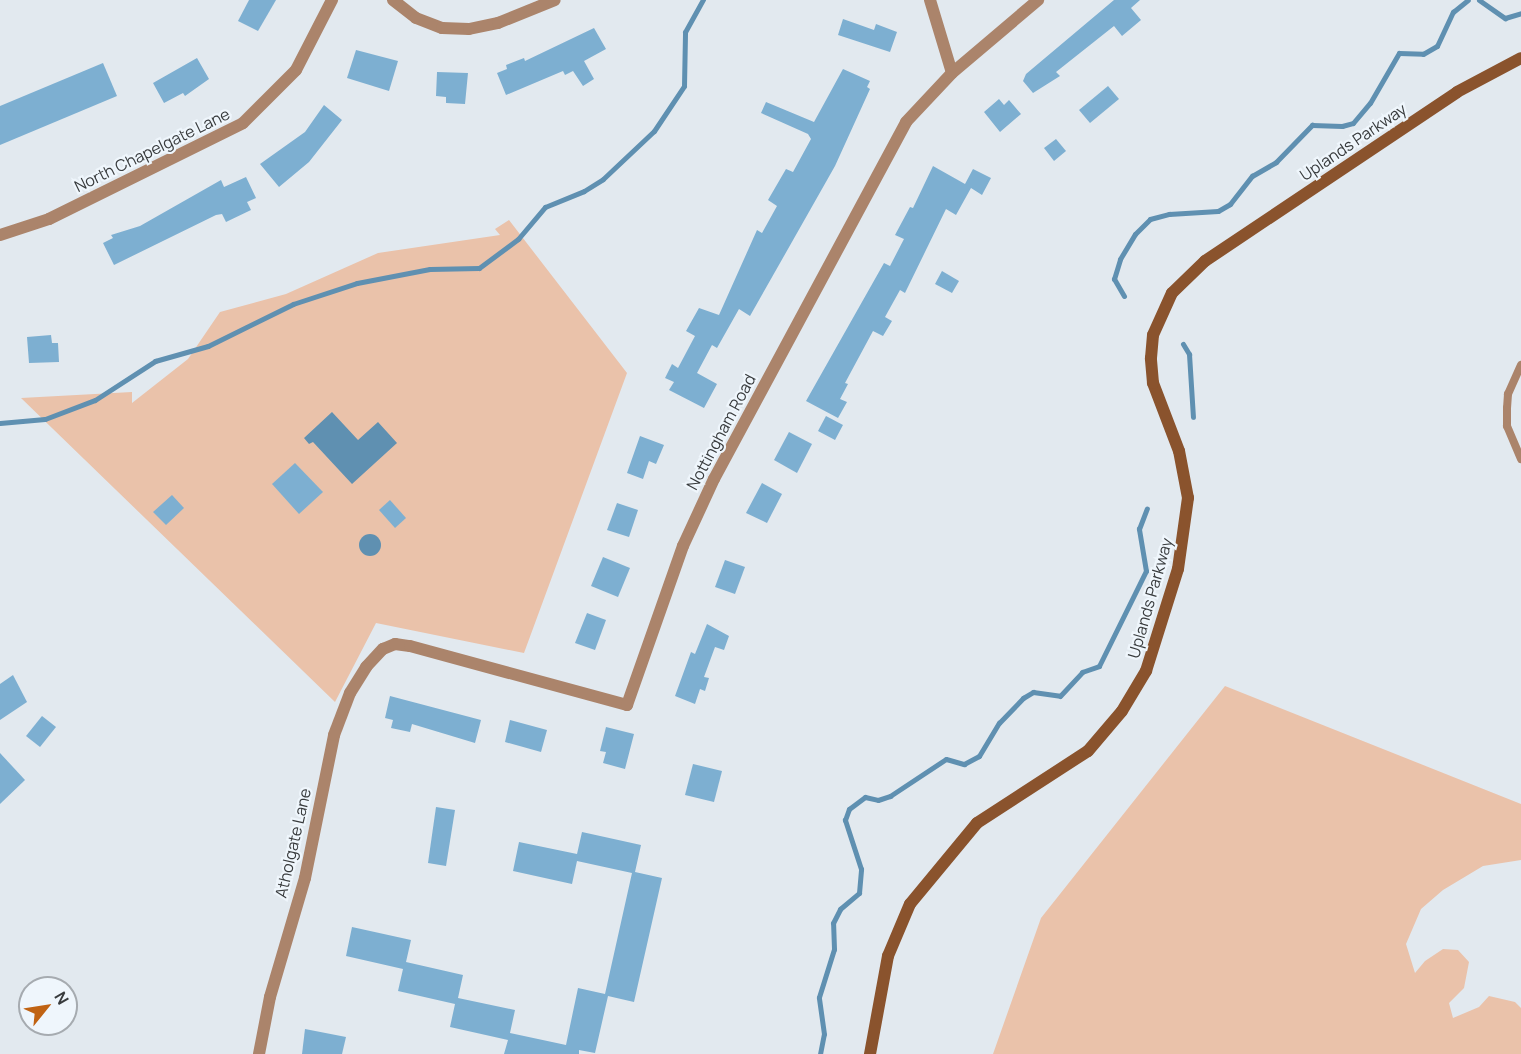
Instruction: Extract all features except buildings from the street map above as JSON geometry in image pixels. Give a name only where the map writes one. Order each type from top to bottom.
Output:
[{"type":"street","name":"North Chapelgate Lane","points":[[0,235],[48,219],[243,123],[296,70],[332,0]]},
{"type":"street","points":[[393,0],[416,18],[442,28],[469,29],[498,23],[555,0]]},
{"type":"street","points":[[930,0],[952,73]]},
{"type":"street","name":"Nottingham Road","points":[[383,650],[395,644],[410,646],[627,705],[683,546],[714,479],[906,122],[952,73],[1038,0]]},
{"type":"street","name":"Uplands Parkway","points":[[870,1054],[888,956],[910,904],[977,823],[1088,751],[1122,711],[1146,670],[1179,569],[1188,498],[1179,451],[1153,383],[1151,358],[1153,334],[1172,293],[1205,261],[1457,92],[1521,58]]},
{"type":"street","name":"Atholgate Lane","points":[[260,1054],[270,997],[305,878],[334,735],[350,693],[383,650]]},
{"type":"lane","points":[[1521,365],[1508,394],[1507,408],[1508,426],[1521,459]]},
{"type":"shaded area","points":[[509,220],[627,373],[524,653],[376,623],[335,702],[21,398],[132,392],[132,403],[188,359],[220,312],[286,294],[378,253],[500,235],[495,229]]},
{"type":"shaded area","points":[[1225,686],[1521,804],[1521,860],[1483,866],[1443,890],[1421,909],[1406,944],[1415,973],[1425,961],[1443,949],[1458,950],[1469,962],[1464,988],[1449,1003],[1453,1018],[1479,1007],[1489,996],[1515,1002],[1521,1008],[1521,1054],[993,1054],[1041,918]]},
{"type":"water","points":[[332,412],[358,440],[378,422],[397,443],[352,484],[313,442],[309,444],[304,438]]},
{"type":"water","points":[[370,534],[378,537],[381,545],[378,553],[370,556],[362,553],[359,545],[362,537]]},
{"type":"waterway","points":[[0,423],[45,419],[95,400],[155,361],[208,346],[293,304],[357,283],[430,269],[479,268],[518,239],[545,207],[584,191],[603,179],[654,131],[684,86],[685,32],[703,0]]},
{"type":"waterway","points":[[1124,296],[1114,279],[1120,259],[1135,234],[1150,219],[1169,214],[1218,211],[1230,204],[1252,176],[1276,162],[1312,125],[1342,126],[1353,123],[1370,103],[1399,53],[1423,54],[1437,46],[1453,12],[1468,0]]},
{"type":"waterway","points":[[1479,0],[1505,18],[1521,13]]},
{"type":"waterway","points":[[1183,344],[1189,354],[1193,417]]},
{"type":"waterway","points":[[820,1054],[824,1034],[819,997],[834,949],[833,923],[840,909],[859,893],[861,869],[845,820],[849,809],[865,797],[878,800],[890,796],[946,759],[964,764],[979,756],[999,723],[1023,698],[1033,692],[1060,696],[1082,672],[1099,666],[1146,571],[1139,529],[1147,508]]}]
